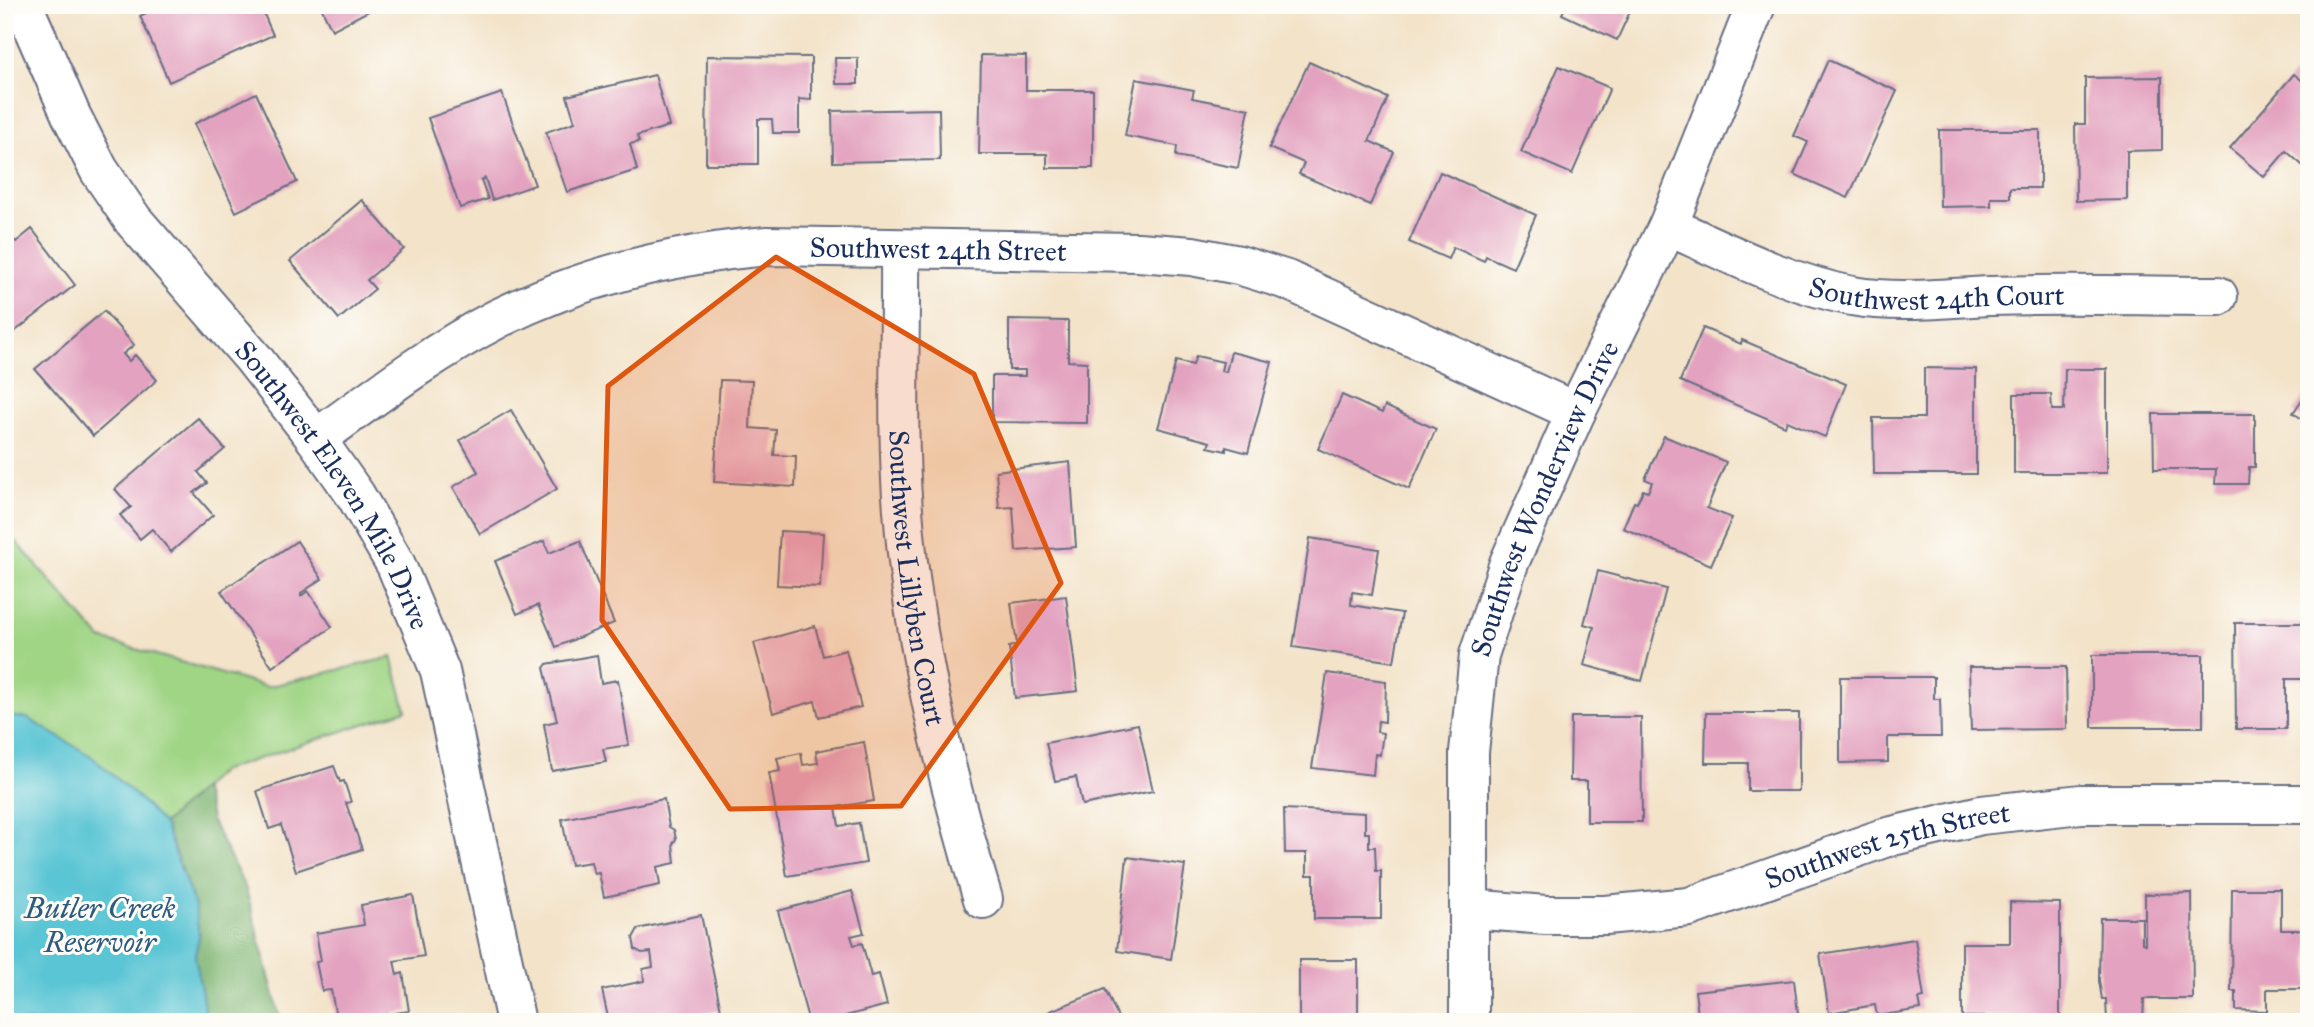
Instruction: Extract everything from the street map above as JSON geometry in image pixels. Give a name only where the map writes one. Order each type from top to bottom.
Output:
[{"type":"street","name":"Southwest Eleven Mile Drive","points":[[23,5],[71,115],[99,170],[132,220],[253,358],[316,439],[356,496],[396,565],[440,671],[516,1022]]},
{"type":"street","name":"Southwest Wonderview Drive","points":[[1469,1022],[1469,752],[1479,654],[1509,563],[1576,412],[1668,226],[1756,5]]},
{"type":"street","name":"Southwest 24th Court","points":[[1668,226],[1768,271],[1810,286],[1864,297],[1940,301],[1988,296],[2218,296]]},
{"type":"street","name":"Southwest 24th Street","points":[[316,439],[413,370],[494,320],[537,300],[628,269],[720,250],[767,246],[1138,252],[1192,256],[1239,265],[1332,298],[1576,412]]},
{"type":"street","name":"Southwest Lillyben Court","points":[[900,250],[902,509],[913,607],[955,807],[983,899]]},
{"type":"street","name":"Southwest 25th Street","points":[[1469,909],[1546,915],[1605,915],[1689,907],[1884,838],[1981,815],[2081,804],[2309,804]]},
{"type":"highlighted area","points":[[776,257],[974,374],[1061,583],[901,806],[730,809],[602,620],[608,386]]},
{"type":"green space","points":[[5,529],[101,639],[267,687],[392,657],[406,710],[221,771],[164,823],[207,1022],[5,1022]]},
{"type":"green space","points":[[203,788],[212,822],[246,889],[281,1022],[207,1022],[195,956],[199,936],[195,907],[164,823]]},
{"type":"water","name":"Butler Creek Reservoir","points":[[5,716],[27,718],[91,756],[140,799],[164,825],[195,907],[199,936],[195,956],[207,1022],[5,1022]]},
{"type":"building","points":[[163,5],[260,5],[273,35],[169,82],[140,16]]},
{"type":"building","points":[[320,5],[380,5],[332,30]]},
{"type":"building","points":[[1566,5],[1633,5],[1617,40],[1562,14]]},
{"type":"building","points":[[981,55],[1026,56],[1026,90],[1093,90],[1093,168],[1047,168],[1047,154],[979,154]]},
{"type":"building","points":[[707,56],[811,57],[811,100],[799,99],[799,133],[773,133],[772,119],[758,119],[758,164],[706,164]]},
{"type":"building","points":[[835,58],[858,58],[858,84],[836,84]]},
{"type":"building","points":[[1828,60],[1897,91],[1848,198],[1794,174],[1808,142],[1794,136]]},
{"type":"building","points":[[1309,62],[1388,98],[1369,141],[1394,152],[1370,205],[1299,174],[1304,163],[1269,148]]},
{"type":"building","points":[[1559,66],[1610,88],[1572,174],[1521,152]]},
{"type":"building","points":[[2294,74],[2309,86],[2309,171],[2286,151],[2264,177],[2230,148]]},
{"type":"building","points":[[655,75],[669,126],[637,136],[639,142],[630,144],[637,170],[567,192],[546,132],[575,122],[567,96]]},
{"type":"building","points":[[2162,77],[2162,150],[2127,151],[2127,200],[2076,201],[2075,124],[2085,124],[2085,78]]},
{"type":"building","points":[[1136,79],[1194,90],[1192,98],[1249,109],[1238,168],[1176,156],[1177,146],[1125,136]]},
{"type":"building","points":[[256,93],[297,182],[236,212],[194,124]]},
{"type":"building","points":[[502,93],[535,185],[492,200],[485,178],[481,180],[488,199],[460,208],[428,118]]},
{"type":"building","points":[[939,109],[940,160],[833,162],[832,111]]},
{"type":"building","points":[[1939,130],[2040,130],[2040,188],[2010,188],[2010,198],[1991,198],[1991,206],[1940,207]]},
{"type":"building","points":[[1440,172],[1536,215],[1513,268],[1486,256],[1484,261],[1453,247],[1448,259],[1409,242]]},
{"type":"building","points":[[362,200],[404,249],[367,280],[375,289],[339,319],[290,261]]},
{"type":"building","points":[[5,228],[16,242],[32,229],[75,285],[5,339]]},
{"type":"building","points":[[104,311],[134,345],[123,354],[129,361],[135,355],[157,380],[93,436],[35,369]]},
{"type":"building","points":[[1009,320],[1068,321],[1068,361],[1087,362],[1087,423],[992,422],[992,376],[1025,376],[1025,370],[1009,370]]},
{"type":"building","points":[[1703,328],[1741,344],[1742,340],[1846,384],[1825,437],[1787,421],[1785,426],[1680,381]]},
{"type":"building","points":[[1231,352],[1272,362],[1248,453],[1226,447],[1226,451],[1208,447],[1210,442],[1158,428],[1176,361],[1193,365],[1196,356],[1223,362],[1221,371],[1226,372]]},
{"type":"building","points":[[1924,368],[1976,369],[1976,474],[1874,474],[1873,418],[1924,418]]},
{"type":"building","points":[[2065,369],[2107,369],[2107,473],[2014,473],[2014,394],[2051,394],[2052,410],[2064,410]]},
{"type":"building","points":[[720,380],[752,381],[750,428],[776,430],[774,455],[796,456],[795,487],[714,482]]},
{"type":"building","points":[[2309,389],[2309,423],[2293,413]]},
{"type":"building","points":[[1342,395],[1382,413],[1385,406],[1436,429],[1409,489],[1318,449]]},
{"type":"building","points":[[511,410],[557,489],[480,534],[453,487],[478,472],[460,440]]},
{"type":"building","points":[[2153,414],[2255,414],[2255,467],[2249,467],[2248,484],[2215,484],[2216,469],[2154,469]]},
{"type":"building","points":[[198,418],[225,449],[198,472],[207,483],[194,493],[213,515],[171,552],[152,529],[140,539],[120,515],[131,507],[115,489]]},
{"type":"building","points":[[1664,436],[1726,462],[1707,508],[1732,518],[1711,565],[1623,528],[1634,502],[1637,503],[1643,490],[1648,492],[1652,482],[1645,479]]},
{"type":"building","points":[[1070,462],[1076,547],[1016,551],[1013,507],[999,508],[996,471]]},
{"type":"building","points":[[780,531],[823,533],[820,587],[777,585]]},
{"type":"building","points":[[1310,538],[1379,549],[1372,595],[1352,592],[1351,605],[1402,613],[1394,662],[1293,647]]},
{"type":"building","points":[[297,541],[322,579],[301,593],[301,596],[308,591],[332,627],[272,667],[221,591]]},
{"type":"building","points":[[544,541],[549,553],[580,541],[614,623],[556,647],[538,605],[517,614],[495,561]]},
{"type":"building","points":[[1598,571],[1666,589],[1642,681],[1584,665],[1594,627],[1584,624]]},
{"type":"building","points":[[1066,596],[1078,691],[1015,698],[1009,647],[1017,645],[1011,603]]},
{"type":"building","points":[[2235,623],[2309,623],[2309,679],[2286,679],[2286,729],[2236,729]]},
{"type":"building","points":[[815,626],[823,656],[846,650],[861,707],[819,717],[815,701],[773,713],[754,643]]},
{"type":"building","points":[[597,655],[601,683],[618,680],[629,745],[603,749],[606,762],[552,771],[544,724],[557,721],[544,668],[547,664]]},
{"type":"building","points":[[2092,655],[2203,655],[2203,727],[2092,727]]},
{"type":"building","points":[[1969,667],[2066,667],[2067,729],[1971,730]]},
{"type":"building","points":[[1327,673],[1386,681],[1385,722],[1378,721],[1377,732],[1383,733],[1380,755],[1375,754],[1373,775],[1312,768]]},
{"type":"building","points":[[1840,677],[1934,677],[1934,699],[1940,699],[1941,737],[1888,737],[1888,762],[1840,763]]},
{"type":"building","points":[[1706,713],[1799,713],[1799,791],[1748,791],[1748,763],[1705,763]]},
{"type":"building","points":[[1571,717],[1641,717],[1642,822],[1587,822],[1587,781],[1570,781]]},
{"type":"building","points":[[1138,724],[1153,791],[1082,805],[1076,777],[1055,781],[1046,743]]},
{"type":"building","points":[[864,742],[874,801],[836,807],[839,826],[859,823],[866,863],[787,876],[769,773],[780,771],[777,758],[801,753],[803,765],[818,763],[816,751]]},
{"type":"building","points":[[334,766],[340,782],[344,781],[351,802],[346,803],[362,849],[296,871],[281,825],[269,829],[257,791]]},
{"type":"building","points":[[664,799],[669,827],[674,830],[676,839],[673,844],[675,863],[657,867],[660,885],[604,897],[599,873],[594,874],[591,862],[571,865],[562,819]]},
{"type":"building","points":[[1284,809],[1365,813],[1365,833],[1369,833],[1369,847],[1375,847],[1376,871],[1381,871],[1381,919],[1314,919],[1314,875],[1307,875],[1307,853],[1285,853]]},
{"type":"building","points":[[1127,857],[1185,865],[1171,959],[1117,951]]},
{"type":"building","points":[[2232,889],[2281,889],[2281,930],[2309,930],[2309,989],[2267,989],[2267,1011],[2236,1010],[2236,991],[2231,991]]},
{"type":"building","points":[[852,891],[864,933],[851,936],[854,945],[862,943],[871,976],[879,974],[887,1005],[823,1022],[809,1022],[778,911]]},
{"type":"building","points":[[2192,893],[2193,999],[2144,999],[2143,1021],[2107,1021],[2106,999],[2102,999],[2099,981],[2100,918],[2142,918],[2142,943],[2145,944],[2145,894]]},
{"type":"building","points":[[413,895],[424,956],[394,961],[397,975],[403,973],[409,1011],[337,1022],[331,990],[322,991],[316,962],[321,961],[316,933],[364,925],[361,905]]},
{"type":"building","points":[[2010,902],[2060,903],[2060,1017],[1962,1017],[1962,943],[2010,943]]},
{"type":"building","points":[[701,915],[721,1010],[665,1022],[609,1022],[602,990],[644,981],[643,969],[653,967],[651,952],[642,953],[635,949],[633,938],[638,929]]},
{"type":"building","points":[[1915,939],[1924,998],[1919,999],[1921,1009],[1877,1016],[1875,1005],[1829,1013],[1820,954]]},
{"type":"building","points":[[1299,960],[1358,960],[1358,1013],[1380,1014],[1380,1022],[1299,1022]]},
{"type":"building","points":[[1794,980],[1799,1022],[1699,1022],[1695,991]]},
{"type":"building","points":[[1105,989],[1120,1022],[1037,1022],[1045,1018],[1043,1014]]}]
